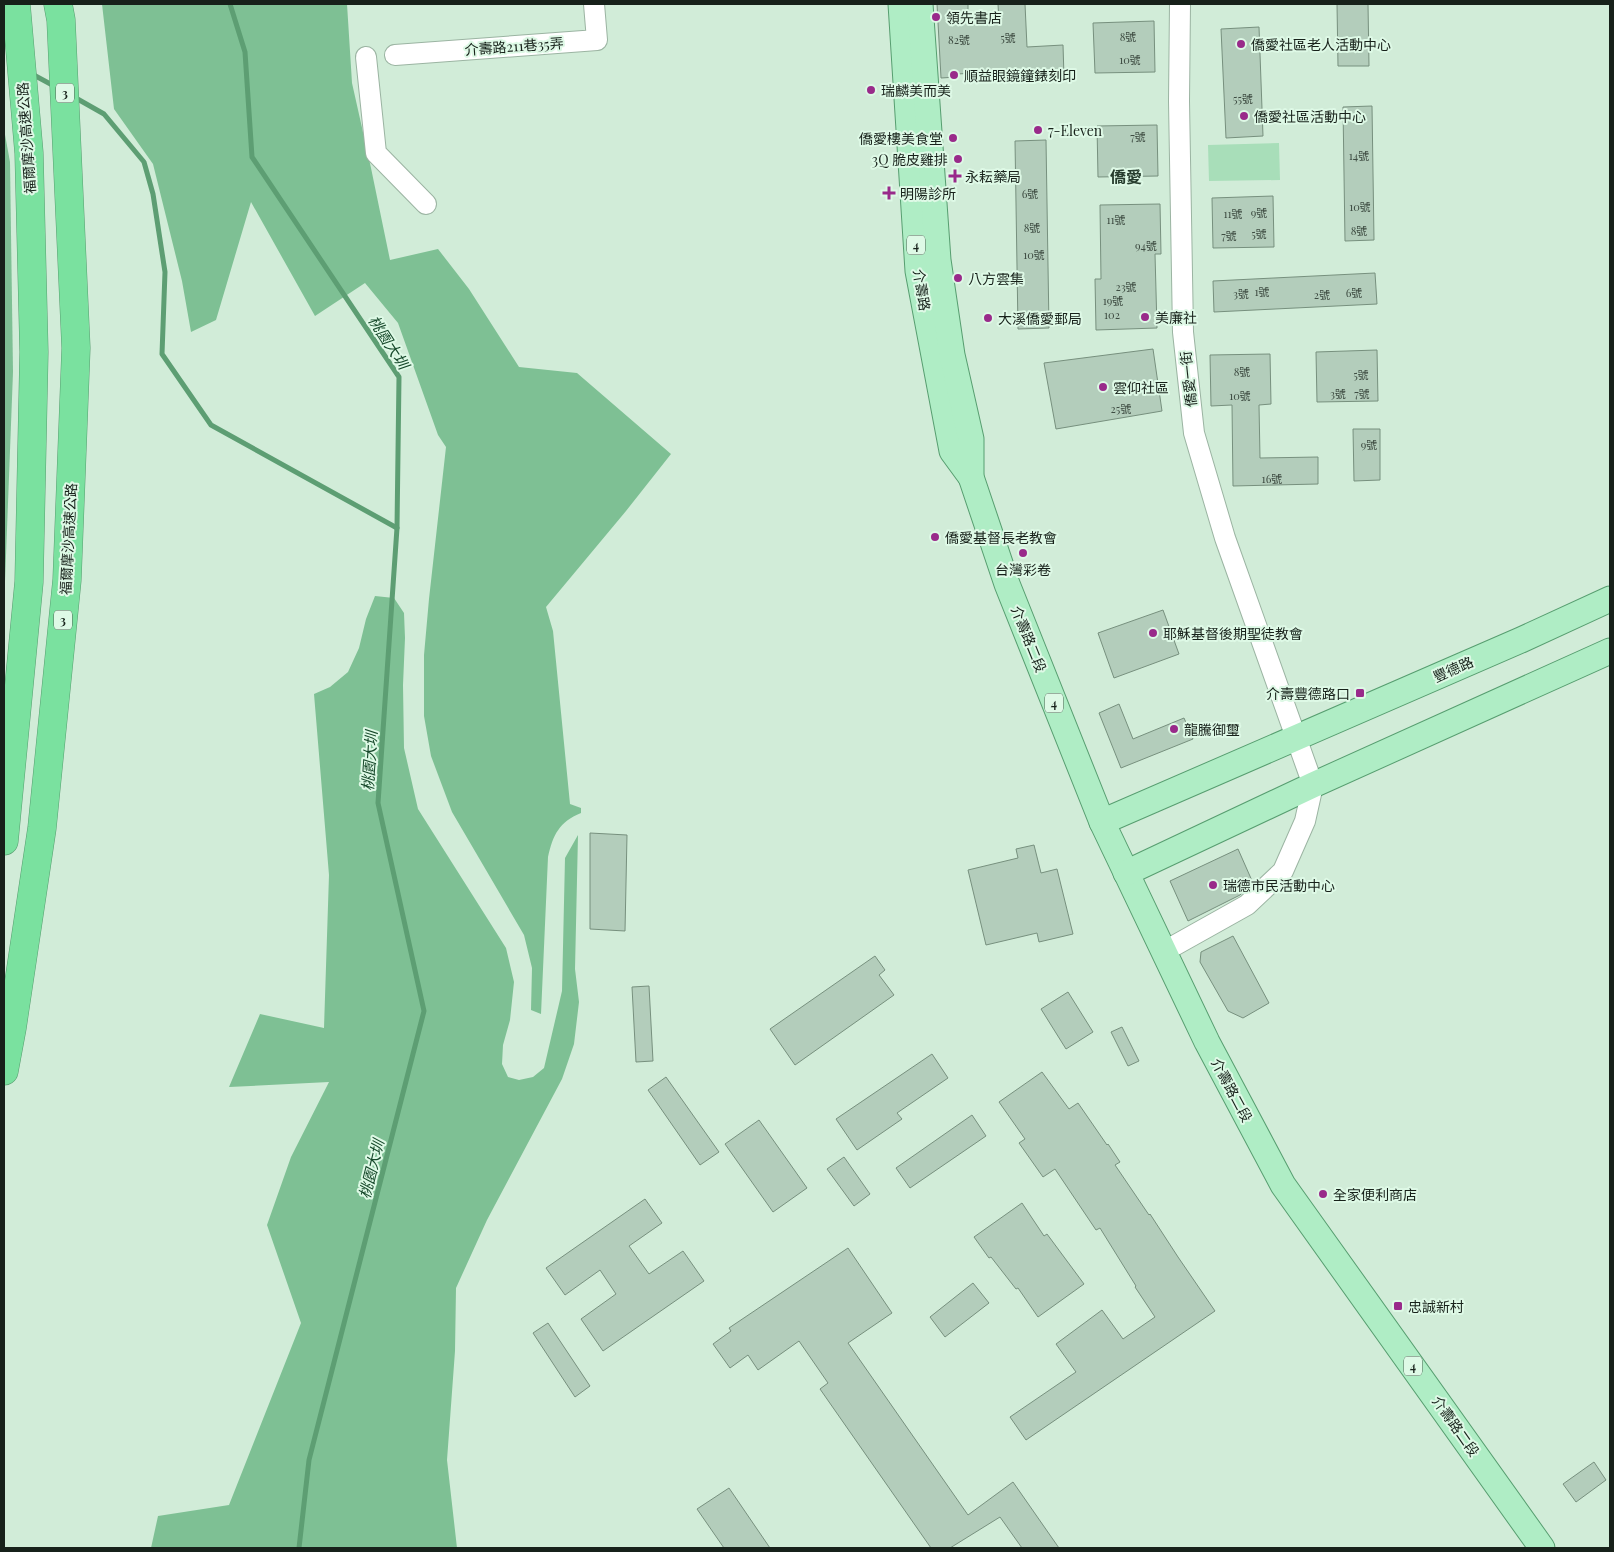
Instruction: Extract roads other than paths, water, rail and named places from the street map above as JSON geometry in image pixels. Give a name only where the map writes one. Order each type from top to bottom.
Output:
[{"type":"highway","name":"福爾摩沙高速公路","points":[[4,841],[29,582],[34,352],[28,153],[16,7]]},
{"type":"highway","name":"福爾摩沙高速公路","points":[[4,1071],[14,1018],[42,828],[67,580],[76,348],[69,165],[59,12]]},
{"type":"main road","name":"介壽路","points":[[901,4],[918,271],[952,451],[971,477],[1007,584]]},
{"type":"main road","name":"介壽路","points":[[920,4],[938,260],[952,354],[971,439],[971,477]]},
{"type":"main road","name":"介壽路二段","points":[[1007,584],[1102,822],[1207,1042],[1283,1185],[1542,1548]]},
{"type":"main road","name":"豐德路","points":[[1102,822],[1521,640],[1610,598]]},
{"type":"main road","points":[[1126,872],[1610,651]]},
{"type":"street","name":"介壽路211巷35弄","points":[[395,55],[597,40],[594,4]]},
{"type":"street","name":"僑愛一街","points":[[1180,4],[1179,102],[1183,332],[1194,433],[1225,538],[1296,739]]},
{"type":"street","points":[[366,57],[376,153],[426,204]]},
{"type":"street","points":[[1163,952],[1247,905],[1283,872],[1305,821],[1314,785],[1296,739]]},
{"type":"waterway","name":"桃園大圳","points":[[230,4],[245,52],[252,157],[399,377],[397,528],[378,803],[424,1011],[309,1460],[299,1548]]},
{"type":"waterway","points":[[30,73],[56,87]]},
{"type":"waterway","points":[[74,97],[104,114],[144,162],[153,194],[165,272],[162,354],[211,425],[397,528]]},
{"type":"place","name":"領先書店","points":[[936,17]]},
{"type":"place","name":"僑愛社區老人活動中心","points":[[1241,44]]},
{"type":"place","name":"順益眼鏡鐘錶刻印","points":[[954,75]]},
{"type":"place","name":"瑞麟美而美","points":[[871,90]]},
{"type":"place","name":"僑愛社區活動中心","points":[[1244,116]]},
{"type":"place","name":"7-Eleven","points":[[1038,130]]},
{"type":"place","name":"僑愛樓美食堂","points":[[953,138]]},
{"type":"place","name":"3Q 脆皮雞排","points":[[958,159]]},
{"type":"place","name":"永耘藥局","points":[[955,176]]},
{"type":"place","name":"明陽診所","points":[[889,193]]},
{"type":"place","name":"八方雲集","points":[[958,278]]},
{"type":"place","name":"美廉社","points":[[1145,317]]},
{"type":"place","name":"大溪僑愛郵局","points":[[988,318]]},
{"type":"place","name":"雲仰社區","points":[[1103,387]]},
{"type":"place","name":"僑愛基督長老教會","points":[[935,537]]},
{"type":"place","name":"台灣彩卷","points":[[1023,553]]},
{"type":"place","name":"耶穌基督後期聖徒教會","points":[[1153,633]]},
{"type":"place","name":"介壽豐德路口","points":[[1360,693]]},
{"type":"place","name":"龍騰御璽","points":[[1174,729]]},
{"type":"place","name":"瑞德市民活動中心","points":[[1213,885]]},
{"type":"place","name":"全家便利商店","points":[[1323,1194]]},
{"type":"place","name":"忠誠新村","points":[[1398,1306]]},
{"type":"district","name":"僑愛","points":[[1126,176]]}]
